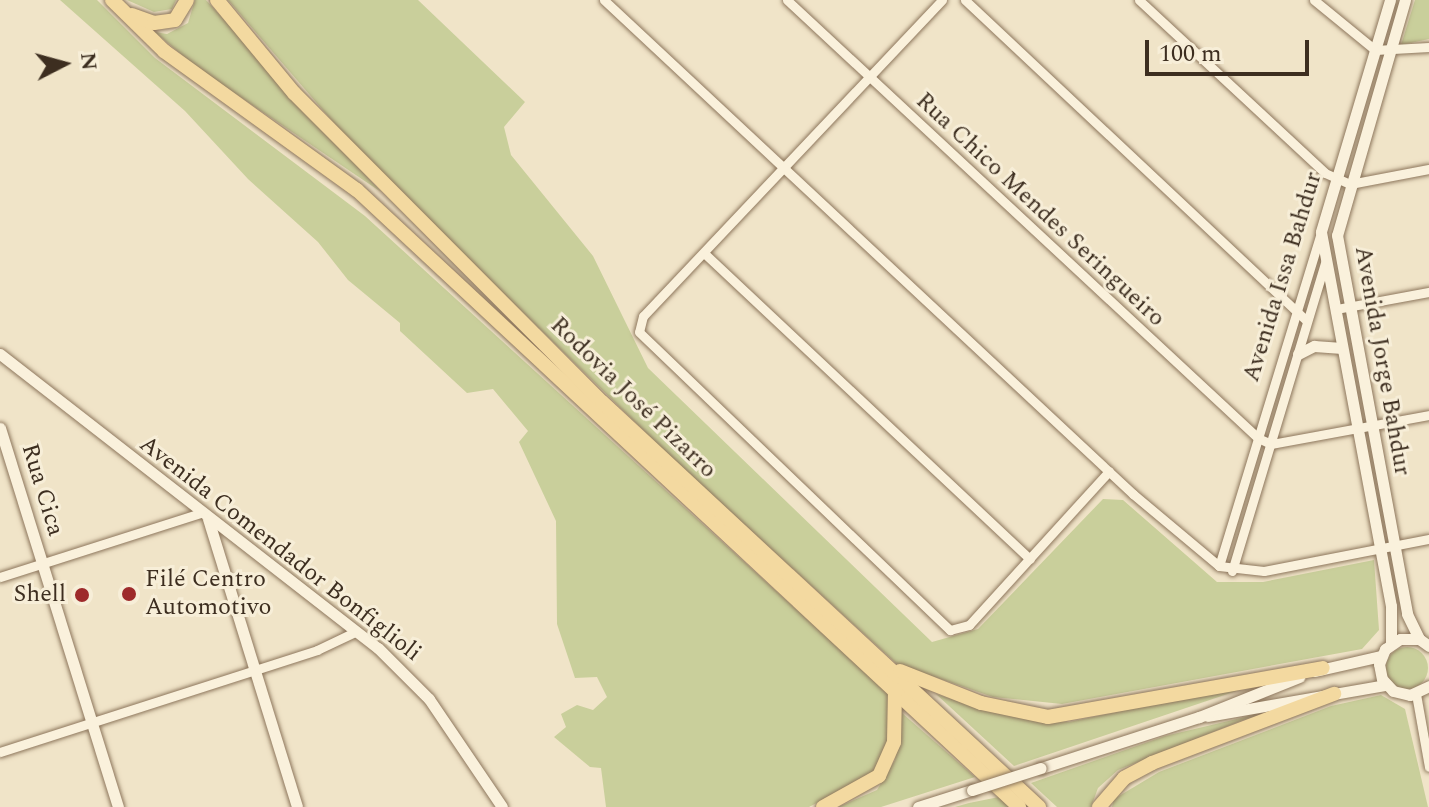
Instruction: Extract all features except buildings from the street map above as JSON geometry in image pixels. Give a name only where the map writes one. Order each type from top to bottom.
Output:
[{"type":"main road","points":[[115,3],[154,23],[175,20],[187,0]]},
{"type":"main road","name":"Rodovia José Pizarro","points":[[217,0],[294,93],[602,402],[1039,807]]},
{"type":"main road","name":"Rodovia José Pizarro","points":[[115,3],[228,101],[357,190],[573,387],[1019,807]]},
{"type":"main road","points":[[890,666],[981,703],[1048,717],[1323,668]]},
{"type":"main road","points":[[823,807],[879,776],[894,742],[895,690]]},
{"type":"main road","points":[[1099,807],[1124,778],[1152,763],[1334,694]]},
{"type":"street","points":[[604,0],[1109,471],[1219,566],[1232,571],[1264,571],[1429,539]]},
{"type":"street","name":"Rua Chico Mendes Seringueiro","points":[[787,0],[1258,438],[1271,444]]},
{"type":"street","points":[[942,0],[643,316],[639,332],[650,346],[950,630],[969,625],[1109,471]]},
{"type":"street","points":[[965,0],[1307,321]]},
{"type":"street","points":[[1139,0],[1316,167],[1335,179],[1350,184],[1429,169]]},
{"type":"street","points":[[1314,0],[1375,50],[1390,52],[1429,47]]},
{"type":"street","name":"Avenida Issa Bahdur","points":[[1219,566],[1390,0]]},
{"type":"street","name":"Avenida Jorge Bahdur","points":[[1405,0],[1337,235],[1342,348],[1394,546],[1407,614],[1424,643]]},
{"type":"street","name":"Avenida Jorge Bahdur","points":[[1321,232],[1342,308],[1364,427],[1391,643]]},
{"type":"street","name":"Avenida Issa Bahdur","points":[[1232,571],[1327,257],[1337,235]]},
{"type":"street","points":[[704,253],[1030,559]]},
{"type":"street","points":[[1342,308],[1429,292]]},
{"type":"street","points":[[1298,354],[1314,346],[1342,348]]},
{"type":"street","name":"Avenida Comendador Bonfiglioli","points":[[0,356],[357,631],[429,699],[502,807]]},
{"type":"street","points":[[1271,444],[1429,415]]},
{"type":"street","name":"Rua Cica","points":[[0,428],[118,807]]},
{"type":"street","points":[[0,577],[205,516],[297,807]]},
{"type":"street","points":[[0,752],[255,669],[357,631]]},
{"type":"street","points":[[1424,643],[1391,643],[1381,656],[1380,672],[1386,685],[1401,695],[1416,694],[1429,686]]},
{"type":"street","points":[[918,807],[1199,717],[1323,668],[1381,656]]},
{"type":"street","points":[[1199,717],[1386,685]]},
{"type":"street","points":[[1416,694],[1429,767]]},
{"type":"green space","points":[[60,0],[97,0],[155,58],[365,216],[889,694],[887,747],[874,773],[809,807],[606,807],[601,768],[590,767],[554,737],[566,727],[561,714],[577,705],[593,710],[607,697],[597,677],[575,678],[557,624],[556,521],[519,442],[528,431],[493,389],[467,393],[400,331],[400,323],[348,280],[318,242],[248,179],[185,111]]},
{"type":"green space","points":[[127,0],[176,0],[172,9],[154,12]]},
{"type":"green space","points":[[195,0],[206,0],[381,192],[196,67],[155,32],[167,34],[188,23]]},
{"type":"green space","points":[[228,0],[418,0],[525,102],[504,127],[511,155],[593,256],[648,368],[932,642],[978,629],[1103,499],[1123,500],[1217,582],[1263,582],[1374,560],[1379,630],[1362,649],[1062,704],[993,697],[897,664],[679,465],[412,204],[347,138]]},
{"type":"green space","points":[[1415,0],[1429,0],[1429,39],[1401,45]]},
{"type":"green space","points":[[1407,647],[1422,653],[1428,668],[1422,683],[1407,689],[1392,683],[1386,668],[1392,653]]},
{"type":"green space","points":[[1272,679],[1014,766],[936,694],[995,713],[1069,722]]},
{"type":"green space","points":[[1381,695],[1405,709],[1428,807],[1112,807],[1114,799],[1159,772],[1331,706]]},
{"type":"green space","points":[[902,713],[975,777],[881,807],[838,807],[877,790],[895,760]]},
{"type":"green space","points":[[1258,714],[1118,770],[1098,788],[1091,807],[1057,807],[1031,783],[1165,736]]},
{"type":"green space","points":[[999,797],[1009,807],[955,807],[969,803]]},
{"type":"place","name":"Filé Centro Automotivo","points":[[129,594]]},
{"type":"place","name":"Shell","points":[[82,595]]}]
